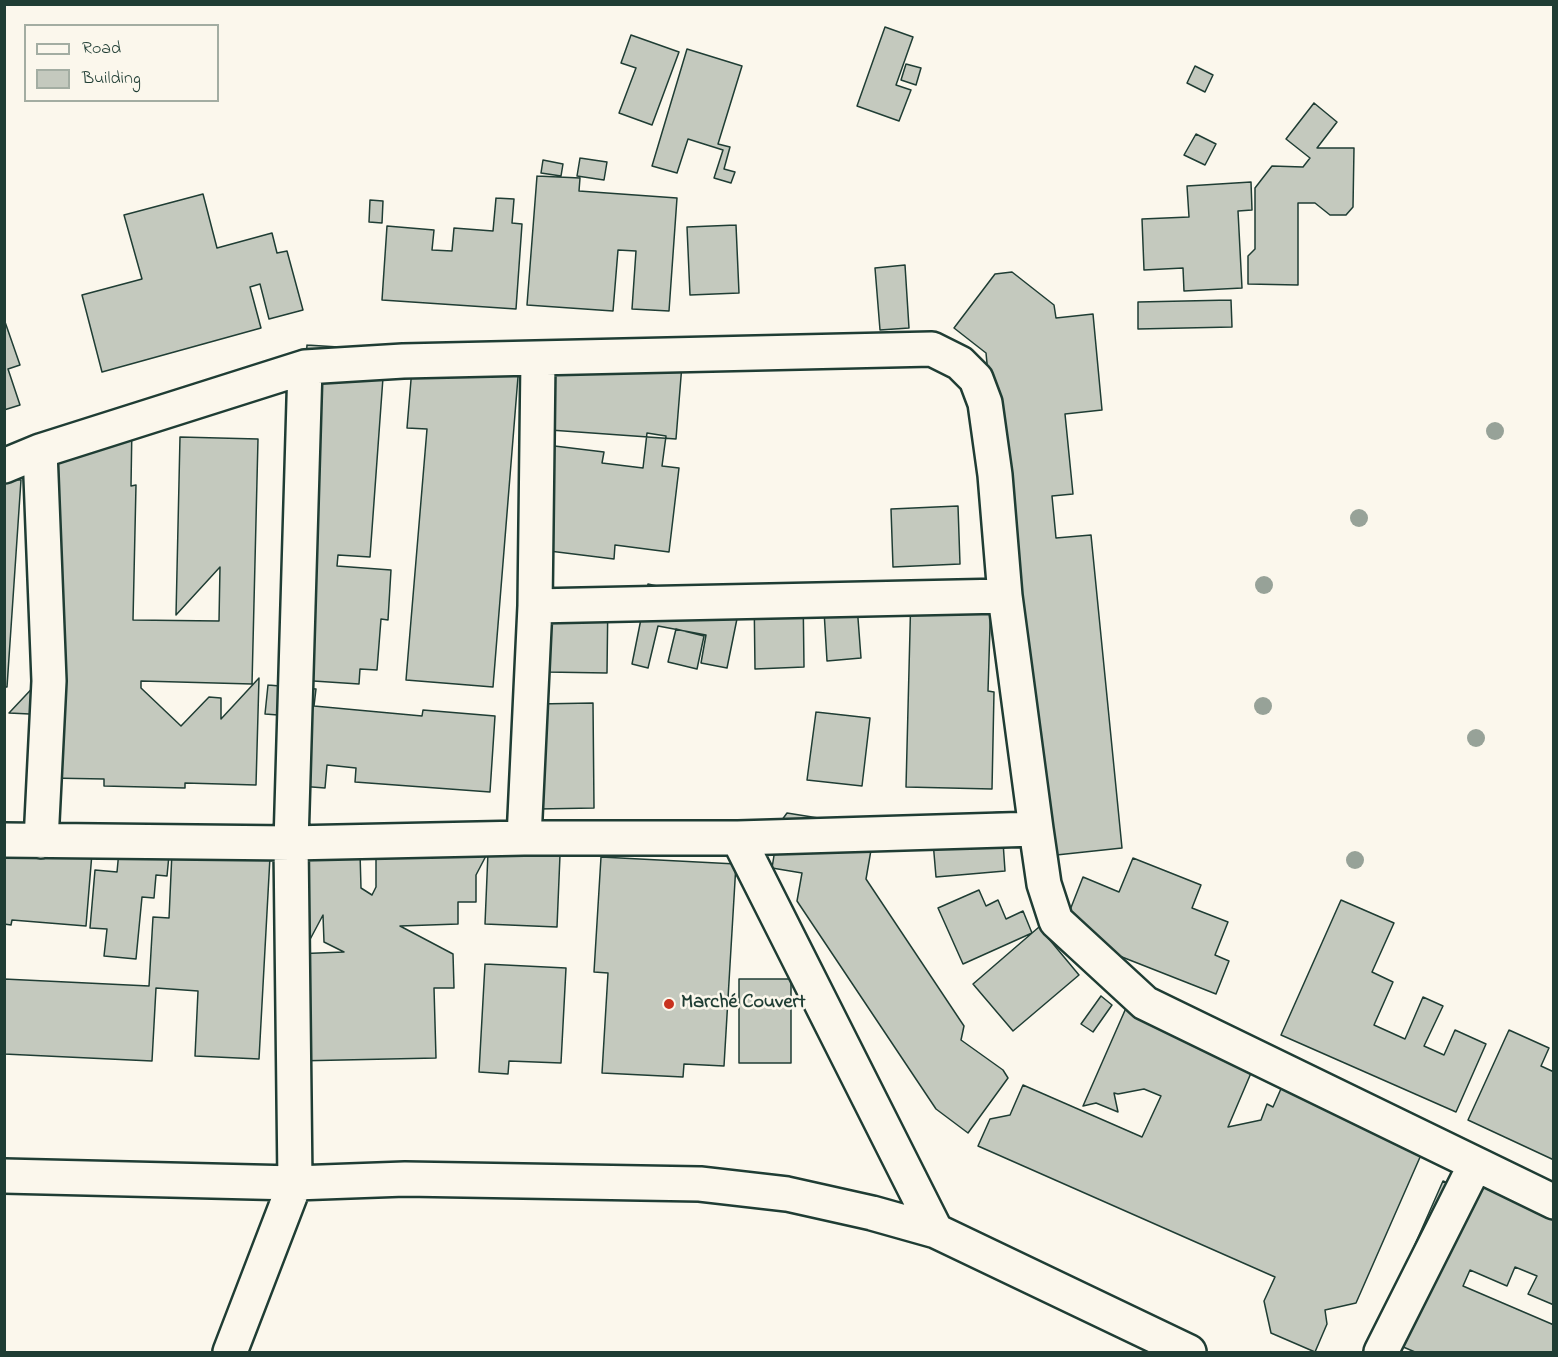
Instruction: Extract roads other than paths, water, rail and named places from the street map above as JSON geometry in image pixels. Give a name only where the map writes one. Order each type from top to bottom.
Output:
[{"type":"street","points":[[4,466],[40,452],[305,367],[403,361],[538,360],[932,349],[960,363],[976,379],[986,403],[995,475],[1005,596],[1036,829],[1044,884],[1056,921],[1145,1003],[1554,1202]]},
{"type":"street","points":[[524,838],[535,606],[538,360]]},
{"type":"street","points":[[230,1353],[296,1183],[291,843],[305,367]]},
{"type":"street","points":[[40,452],[49,681],[41,840]]},
{"type":"street","points":[[535,606],[1005,596]]},
{"type":"street","points":[[4,840],[291,843],[524,838],[738,838],[1036,829]]},
{"type":"street","points":[[738,838],[936,1231]]},
{"type":"street","points":[[1381,1353],[1474,1165]]},
{"type":"street","points":[[4,1176],[296,1183],[405,1179],[700,1184],[787,1194],[872,1213],[936,1231],[1189,1353]]},
{"type":"place","name":"Marché Couvert","points":[[669,1004]]}]
